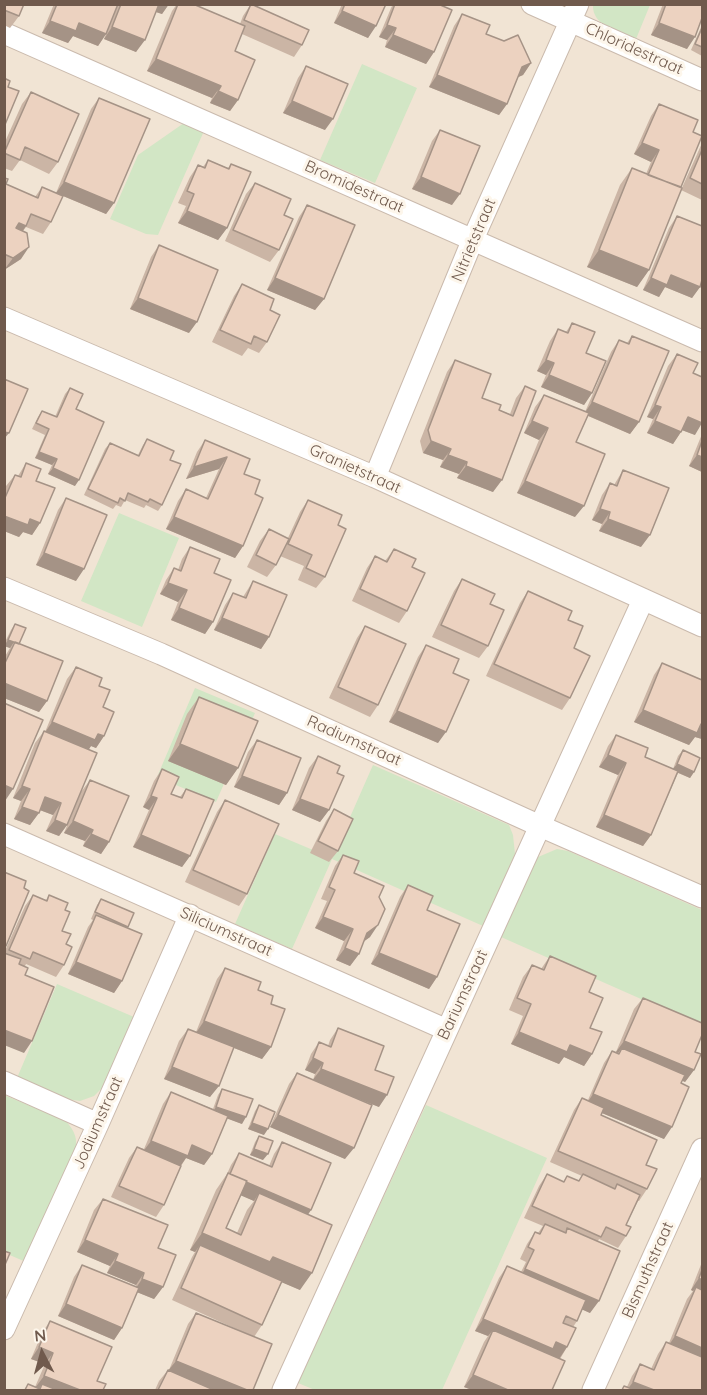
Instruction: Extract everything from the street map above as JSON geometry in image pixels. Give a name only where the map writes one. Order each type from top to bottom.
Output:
[{"type":"street","name":"Chloridestraat","points":[[532,4],[574,13],[702,80]]},
{"type":"street","name":"Nitrietstraat","points":[[375,477],[473,239],[574,13]]},
{"type":"street","name":"Bromidestraat","points":[[4,33],[702,341]]},
{"type":"street","name":"Granietstraat","points":[[4,318],[375,477],[702,626]]},
{"type":"street","name":"Radiumstraat","points":[[4,588],[161,654],[702,897]]},
{"type":"street","name":"Bariumstraat","points":[[283,1390],[643,600]]},
{"type":"street","name":"Siliciumstraat","points":[[4,834],[447,1030]]},
{"type":"street","name":"Jodiumstraat","points":[[4,1329],[190,915]]},
{"type":"street","points":[[4,1082],[98,1124]]},
{"type":"street","name":"Bismuthstraat","points":[[593,1390],[702,1149]]},
{"type":"shaded area","points":[[5,5],[702,5],[702,1390],[5,1390]]},
{"type":"green space","points":[[593,5],[650,5],[636,39],[602,23],[594,12]]},
{"type":"green space","points":[[362,64],[417,88],[375,183],[320,160]]},
{"type":"green space","points":[[184,123],[204,131],[158,235],[146,234],[110,219],[138,155]]},
{"type":"green space","points":[[119,513],[179,538],[142,627],[81,601]]},
{"type":"green space","points":[[195,688],[255,713],[216,802],[157,777]]},
{"type":"green space","points":[[373,765],[509,825],[513,835],[515,854],[483,926],[332,859],[292,949],[235,924],[275,834],[332,858]]},
{"type":"green space","points":[[557,849],[568,851],[702,910],[702,1026],[501,937],[538,857]]},
{"type":"green space","points":[[57,984],[134,1017],[104,1086],[94,1096],[80,1101],[67,1099],[17,1078]]},
{"type":"green space","points":[[4,1095],[66,1121],[76,1139],[75,1152],[26,1262],[5,1253]]},
{"type":"green space","points":[[426,1105],[547,1158],[442,1390],[315,1390],[298,1383]]},
{"type":"building","points":[[4,4],[24,4],[19,16],[4,10]]},
{"type":"building","points":[[57,4],[118,4],[106,34],[79,23],[76,31],[50,21]]},
{"type":"building","points":[[121,4],[159,4],[145,40],[112,27]]},
{"type":"building","points":[[178,4],[193,4],[245,26],[235,51],[255,60],[238,100],[218,91],[221,86],[156,59]]},
{"type":"building","points":[[251,4],[309,30],[302,45],[244,20]]},
{"type":"building","points":[[345,4],[386,4],[376,26],[342,11]]},
{"type":"building","points":[[395,4],[438,4],[452,10],[434,52],[393,35],[396,28],[387,25]]},
{"type":"building","points":[[666,4],[699,4],[702,6],[702,18],[695,37],[659,23]]},
{"type":"building","points":[[462,14],[490,25],[486,34],[504,41],[518,35],[531,63],[522,67],[507,104],[437,75]]},
{"type":"building","points":[[702,28],[702,47],[695,44]]},
{"type":"building","points":[[306,66],[348,84],[333,119],[292,101]]},
{"type":"building","points":[[4,78],[10,81],[8,87],[19,91],[4,127]]},
{"type":"building","points":[[31,92],[79,114],[58,162],[25,147],[20,160],[4,153]]},
{"type":"building","points":[[99,98],[150,119],[114,203],[64,182]]},
{"type":"building","points":[[659,104],[698,120],[693,132],[702,136],[681,187],[648,175],[659,150],[642,143]]},
{"type":"building","points":[[440,130],[480,146],[460,194],[421,177]]},
{"type":"building","points":[[702,150],[702,184],[690,178]]},
{"type":"building","points":[[208,160],[229,169],[231,164],[251,172],[227,228],[187,211],[194,194],[187,191],[198,165],[205,168]]},
{"type":"building","points":[[632,168],[682,188],[649,270],[599,250]]},
{"type":"building","points":[[4,178],[8,179],[6,184],[38,198],[42,187],[63,196],[51,222],[31,214],[26,226],[19,223],[16,228],[27,233],[29,247],[13,258],[4,254]]},
{"type":"building","points":[[255,183],[291,199],[284,215],[293,219],[279,250],[233,230]]},
{"type":"building","points":[[307,205],[355,225],[324,299],[275,278]]},
{"type":"building","points":[[677,216],[702,226],[700,287],[671,275],[667,285],[651,278]]},
{"type":"building","points":[[159,245],[218,270],[197,322],[138,298]]},
{"type":"building","points":[[242,284],[274,299],[270,310],[280,315],[267,342],[254,336],[251,344],[220,330]]},
{"type":"building","points":[[572,323],[595,332],[586,353],[606,361],[592,393],[549,375],[554,363],[546,360],[558,329],[568,333]]},
{"type":"building","points":[[632,336],[669,351],[639,422],[592,402],[619,340],[629,344]]},
{"type":"building","points":[[677,354],[698,363],[693,373],[702,377],[702,423],[688,417],[681,432],[655,421],[661,407],[655,405]]},
{"type":"building","points":[[455,360],[491,374],[482,398],[501,405],[499,410],[513,416],[525,386],[536,391],[502,480],[466,466],[467,462],[448,455],[451,449],[431,441],[428,430]]},
{"type":"building","points":[[4,379],[28,389],[9,433],[4,432]]},
{"type":"building","points":[[70,388],[83,394],[76,409],[104,422],[79,480],[53,468],[57,459],[39,452],[49,429],[36,423],[42,411],[57,417]]},
{"type":"building","points":[[544,395],[589,413],[576,442],[605,454],[584,506],[525,481],[548,428],[532,421]]},
{"type":"building","points":[[147,439],[174,451],[170,460],[181,464],[162,505],[150,499],[148,502],[128,493],[125,501],[120,498],[118,503],[88,489],[110,443],[139,456]]},
{"type":"building","points":[[205,440],[250,459],[244,474],[260,480],[255,494],[263,498],[243,546],[174,517],[186,489],[208,499],[227,457],[194,467]]},
{"type":"building","points":[[702,441],[702,457],[697,455]]},
{"type":"building","points":[[26,463],[41,469],[36,481],[55,488],[40,523],[30,519],[28,525],[4,516],[4,500],[15,475],[21,477]]},
{"type":"building","points":[[623,470],[669,488],[650,535],[608,519],[610,512],[600,509],[610,483],[617,486]]},
{"type":"building","points":[[66,498],[107,515],[84,569],[44,553]]},
{"type":"building","points":[[308,500],[342,515],[338,525],[346,529],[325,577],[306,568],[312,555],[288,544]]},
{"type":"building","points":[[269,529],[289,539],[276,565],[256,555]]},
{"type":"building","points":[[190,547],[220,559],[214,573],[231,580],[213,622],[179,608],[187,590],[168,583],[174,568],[181,571]]},
{"type":"building","points":[[394,549],[416,559],[412,567],[425,573],[407,611],[360,589],[375,556],[387,562]]},
{"type":"building","points":[[462,579],[495,594],[490,604],[504,610],[488,646],[441,625]]},
{"type":"building","points":[[253,581],[287,595],[269,637],[222,618],[233,593],[246,598]]},
{"type":"building","points":[[528,591],[572,611],[568,620],[583,626],[574,648],[590,656],[570,698],[494,664]]},
{"type":"building","points":[[15,624],[26,628],[19,644],[8,640]]},
{"type":"building","points":[[365,626],[406,644],[378,705],[338,687]]},
{"type":"building","points":[[15,642],[63,661],[47,701],[4,683],[4,665]]},
{"type":"building","points":[[426,645],[459,659],[453,673],[469,680],[446,732],[397,711]]},
{"type":"building","points":[[662,663],[702,680],[702,725],[697,733],[643,710]]},
{"type":"building","points":[[76,667],[102,678],[99,686],[110,690],[103,707],[114,712],[104,736],[98,734],[95,740],[52,722]]},
{"type":"building","points":[[199,697],[258,721],[238,768],[180,744]]},
{"type":"building","points":[[4,703],[43,720],[13,789],[4,785]]},
{"type":"building","points":[[44,731],[97,753],[67,825],[55,820],[61,803],[45,797],[39,813],[22,807],[30,789],[22,786]]},
{"type":"building","points":[[616,735],[648,748],[645,757],[678,771],[651,835],[604,815],[626,763],[608,755]]},
{"type":"building","points":[[257,740],[301,758],[287,793],[242,776]]},
{"type":"building","points":[[683,750],[700,758],[694,772],[677,764]]},
{"type":"building","points":[[318,756],[340,766],[337,773],[344,776],[329,810],[300,799]]},
{"type":"building","points":[[162,769],[179,777],[171,794],[182,798],[186,789],[214,800],[190,856],[141,835],[157,798],[151,796]]},
{"type":"building","points":[[90,780],[129,796],[109,842],[91,834],[93,830],[73,821]]},
{"type":"building","points":[[225,800],[279,824],[247,894],[193,870]]},
{"type":"building","points":[[334,809],[353,819],[338,851],[318,841]]},
{"type":"building","points":[[343,855],[359,861],[354,873],[384,886],[379,897],[385,909],[378,925],[367,933],[359,954],[345,948],[353,929],[323,917],[335,890],[329,887]]},
{"type":"building","points":[[4,872],[26,881],[24,888],[29,891],[6,946],[4,946]]},
{"type":"building","points":[[408,885],[433,896],[427,910],[460,924],[437,977],[379,953]]},
{"type":"building","points":[[33,895],[47,901],[49,895],[68,903],[65,910],[70,912],[62,931],[71,934],[66,944],[72,947],[64,965],[33,952],[30,959],[9,950]]},
{"type":"building","points":[[101,899],[134,913],[128,927],[95,912]]},
{"type":"building","points":[[96,915],[142,934],[122,981],[76,962]]},
{"type":"building","points":[[4,953],[21,959],[19,964],[28,968],[25,975],[54,987],[32,1041],[4,1030]]},
{"type":"building","points":[[550,956],[596,976],[589,992],[603,998],[590,1028],[602,1032],[592,1054],[570,1045],[567,1052],[519,1032],[531,1004],[517,998],[532,965],[544,970]]},
{"type":"building","points":[[225,968],[261,982],[258,990],[273,996],[271,1004],[285,1009],[271,1047],[204,1021]]},
{"type":"building","points":[[643,998],[702,1023],[702,1035],[695,1052],[701,1054],[694,1070],[624,1041]]},
{"type":"building","points":[[338,1028],[384,1046],[375,1070],[394,1077],[387,1095],[321,1069],[323,1063],[313,1058],[319,1042],[331,1047]]},
{"type":"building","points":[[188,1029],[234,1047],[219,1086],[172,1067]]},
{"type":"building","points":[[622,1048],[685,1075],[681,1083],[689,1087],[672,1127],[593,1094],[612,1051],[619,1054]]},
{"type":"building","points":[[297,1073],[372,1105],[354,1148],[278,1115]]},
{"type":"building","points":[[222,1089],[253,1099],[246,1117],[216,1107]]},
{"type":"building","points":[[171,1092],[228,1116],[212,1154],[192,1145],[188,1156],[151,1141]]},
{"type":"building","points":[[582,1098],[604,1108],[601,1115],[657,1140],[646,1165],[657,1169],[647,1189],[558,1151]]},
{"type":"building","points":[[259,1105],[275,1112],[268,1129],[252,1123]]},
{"type":"building","points":[[259,1136],[273,1141],[268,1154],[254,1149]]},
{"type":"building","points":[[282,1142],[331,1163],[311,1210],[230,1174],[239,1153],[272,1167]]},
{"type":"building","points":[[137,1147],[181,1166],[164,1205],[119,1186]]},
{"type":"building","points":[[228,1173],[247,1181],[226,1228],[241,1235],[259,1193],[332,1225],[312,1273],[273,1257],[270,1262],[202,1233]]},
{"type":"building","points":[[547,1174],[564,1182],[567,1176],[579,1181],[583,1174],[615,1189],[617,1184],[640,1195],[626,1225],[631,1227],[626,1236],[606,1227],[601,1237],[532,1206]]},
{"type":"building","points":[[103,1199],[168,1225],[158,1248],[176,1255],[163,1287],[142,1279],[144,1273],[115,1261],[118,1254],[85,1240]]},
{"type":"building","points":[[545,1224],[566,1233],[567,1228],[620,1251],[599,1301],[525,1269],[534,1250],[528,1247],[535,1232],[540,1234]]},
{"type":"building","points":[[200,1245],[282,1281],[262,1325],[181,1288]]},
{"type":"building","points":[[4,1251],[10,1253],[4,1267]]},
{"type":"building","points":[[82,1265],[139,1288],[122,1328],[66,1304]]},
{"type":"building","points":[[507,1266],[586,1300],[577,1321],[566,1316],[563,1323],[576,1328],[567,1347],[556,1342],[553,1349],[483,1319]]},
{"type":"building","points":[[696,1287],[702,1290],[702,1348],[675,1336]]},
{"type":"building","points":[[196,1313],[272,1344],[253,1390],[247,1390],[176,1361]]},
{"type":"building","points":[[50,1321],[112,1347],[97,1381],[106,1384],[103,1390],[80,1390],[44,1376],[53,1353],[39,1347]]},
{"type":"building","points":[[493,1330],[565,1361],[552,1390],[508,1390],[473,1375]]},
{"type":"building","points":[[666,1342],[702,1357],[702,1390],[654,1390],[633,1382],[640,1364],[654,1370]]},
{"type":"building","points":[[168,1370],[214,1390],[158,1390]]},
{"type":"building","points":[[28,1384],[40,1389],[42,1384],[57,1390],[25,1390]]},
{"type":"building","points":[[624,1386],[635,1390],[622,1390]]}]
